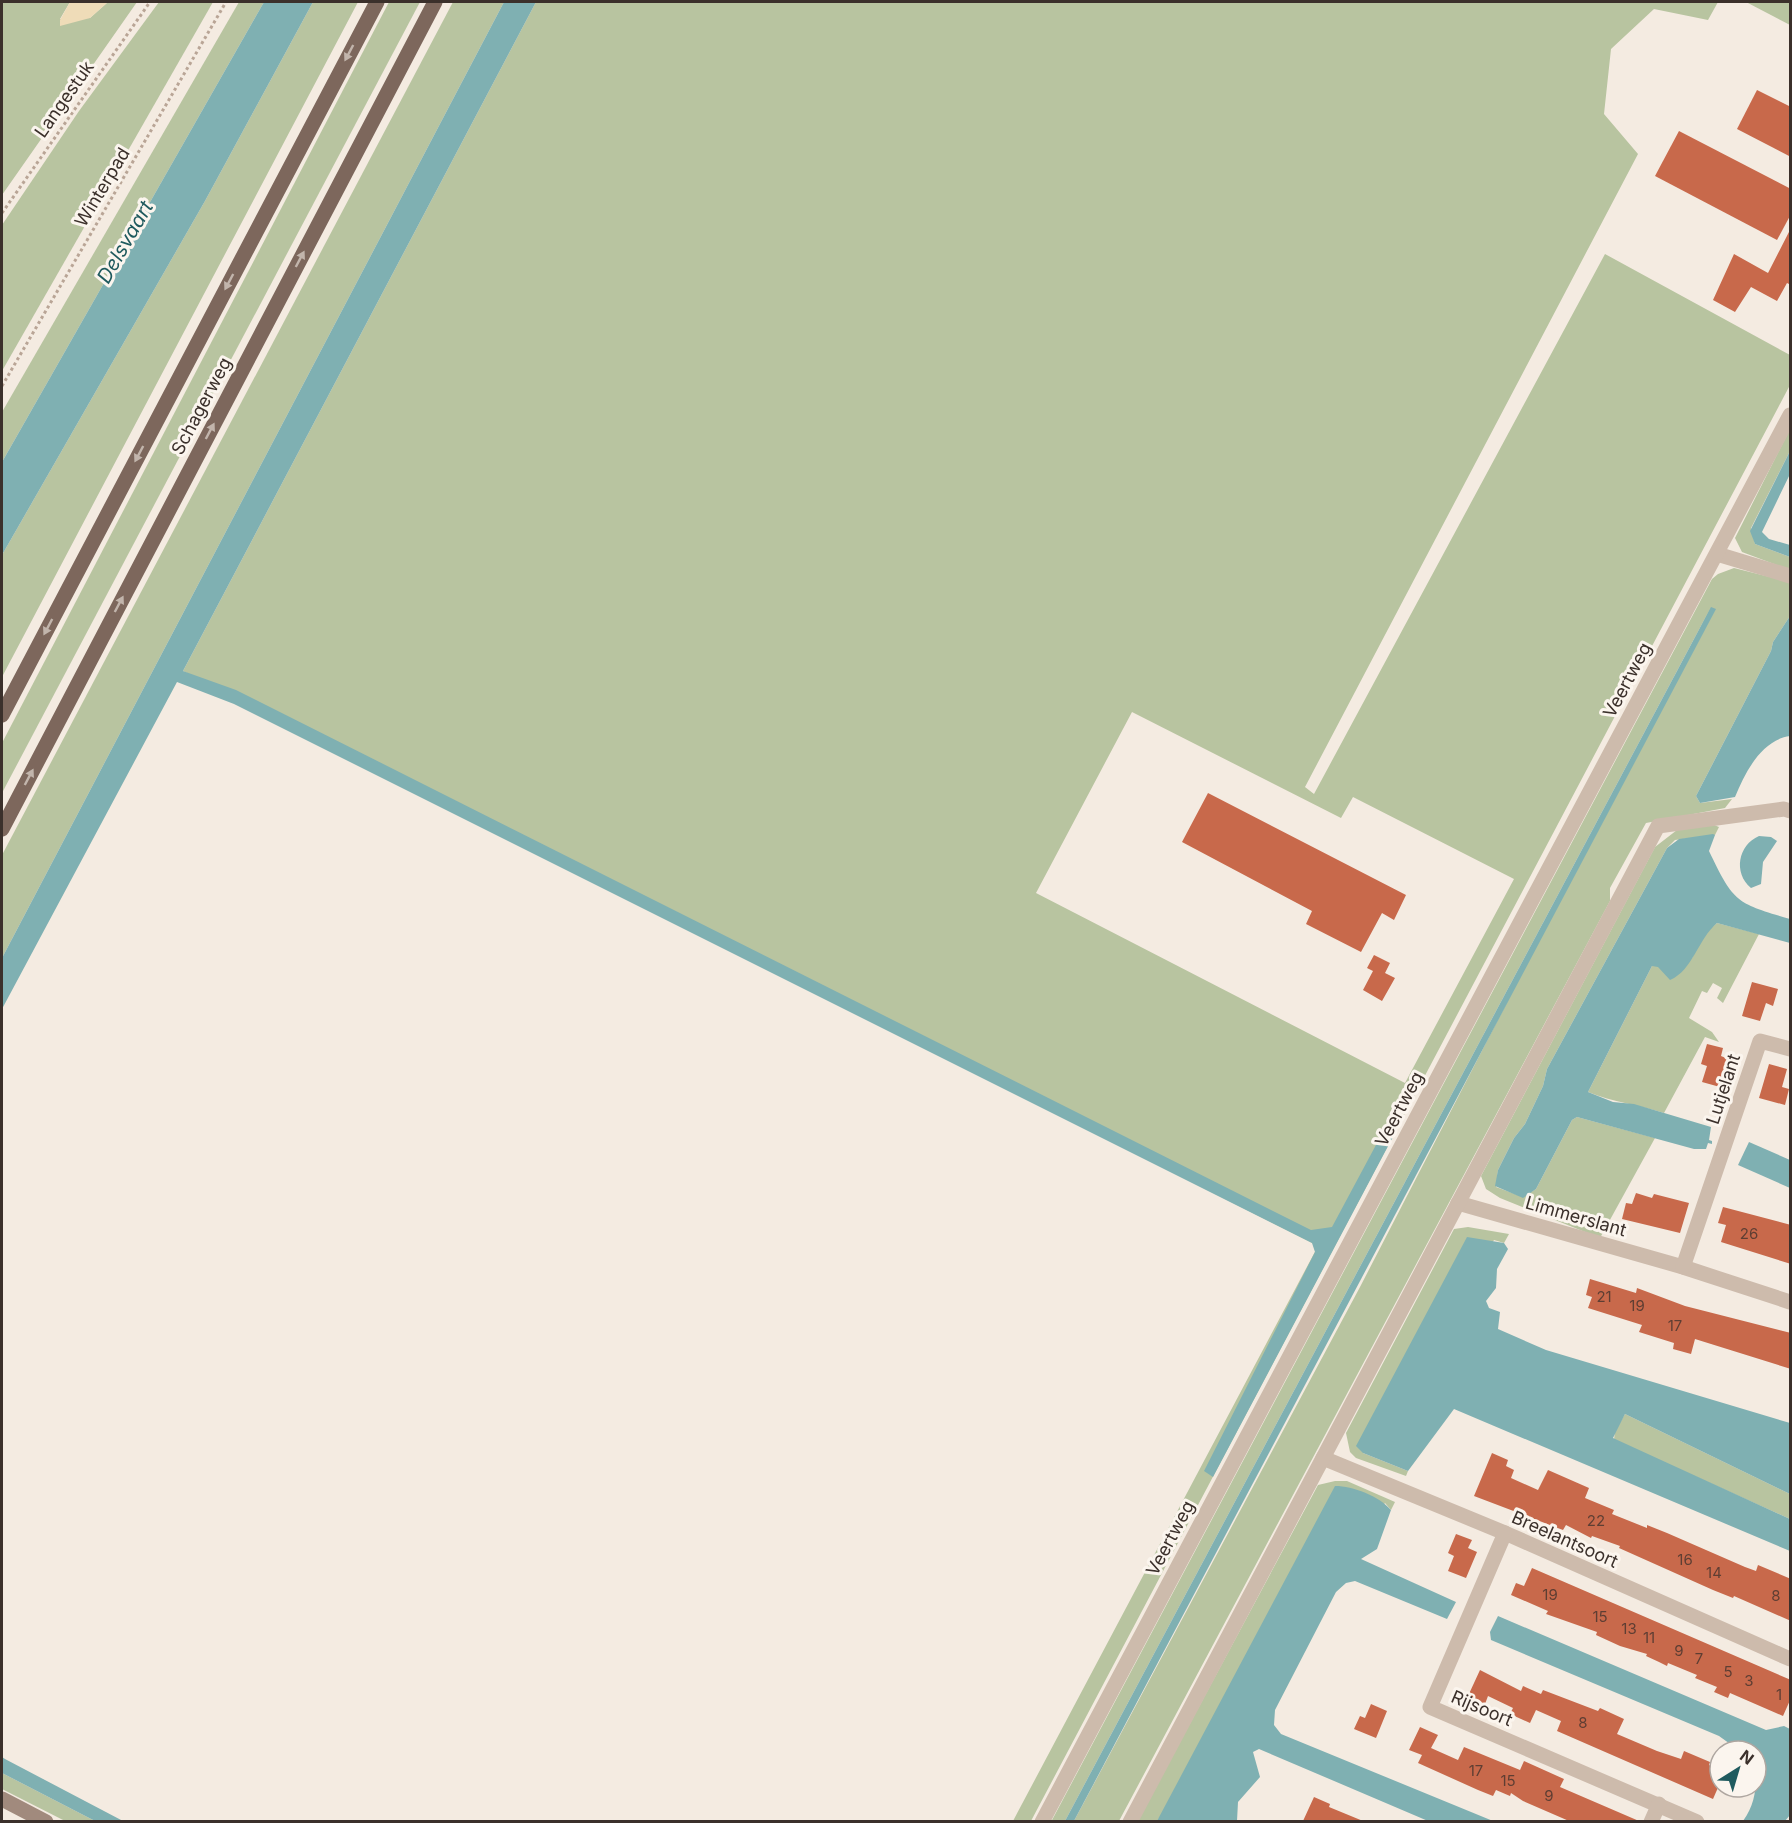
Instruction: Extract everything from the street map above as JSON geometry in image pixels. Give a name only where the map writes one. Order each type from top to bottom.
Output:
[{"type":"main road","name":"Schagerweg","points":[[2,715],[376,2]]},
{"type":"main road","name":"Schagerweg","points":[[2,829],[435,2]]},
{"type":"street","name":"Veertweg","points":[[1042,1821],[1791,415]]},
{"type":"street","points":[[1717,554],[1791,576]]},
{"type":"street","points":[[1130,1821],[1658,826],[1784,808],[1791,811]]},
{"type":"street","name":"Lutjelant","points":[[1683,1267],[1760,1041],[1791,1049]]},
{"type":"street","name":"Limmerslant","points":[[1458,1203],[1683,1267],[1791,1302]]},
{"type":"street","name":"Breelantsoort","points":[[1323,1458],[1504,1533],[1791,1659]]},
{"type":"street","name":"Rijsoort","points":[[1504,1533],[1430,1707],[1697,1821]]},
{"type":"street","points":[[2,1799],[46,1821]]},
{"type":"street","points":[[1652,1821],[1659,1804]]},
{"type":"path","name":"Langestuk","points":[[2,213],[150,2]]},
{"type":"path","name":"Winterpad","points":[[2,386],[226,2]]},
{"type":"green space","points":[[2,2],[70,2],[60,19],[90,18],[108,2],[137,2],[2,195]]},
{"type":"green space","points":[[159,2],[213,2],[2,371],[2,225],[79,111]]},
{"type":"green space","points":[[239,2],[264,2],[2,462],[2,412]]},
{"type":"green space","points":[[313,2],[358,2],[2,677],[2,555],[205,201]]},
{"type":"green space","points":[[389,2],[420,2],[2,793],[2,743]]},
{"type":"green space","points":[[453,2],[504,2],[2,958],[2,855]]},
{"type":"green space","points":[[536,2],[1718,2],[1708,20],[1654,9],[1611,49],[1604,114],[1638,154],[1305,787],[1314,794],[1605,254],[1790,355],[1790,385],[1031,1821],[1013,1821],[1318,1246],[183,671]],"holes":[[[1132,712],[1341,818],[1353,797],[1514,879],[1405,1083],[1036,893]]]},
{"type":"green space","points":[[1746,2],[1790,2],[1790,25]]},
{"type":"green space","points":[[1790,429],[1790,451],[1751,528],[1755,544],[1790,557],[1790,570],[1742,552],[1735,538]]},
{"type":"green space","points":[[1734,568],[1790,582],[1790,616],[1773,642],[1771,651],[1696,796],[1700,803],[1732,799],[1725,808],[1646,823],[1610,888],[1610,901],[1119,1821],[1074,1821],[1360,1287],[1711,607],[1065,1821],[1051,1822],[1712,579]]},
{"type":"green space","points":[[1714,825],[1719,827],[1715,835],[1675,840],[1667,848],[1547,1069],[1543,1086],[1525,1124],[1514,1138],[1498,1170],[1496,1187],[1523,1197],[1536,1189],[1572,1120],[1577,1117],[1655,1138],[1600,1238],[1500,1198],[1486,1189],[1481,1176],[1655,847],[1677,830]]},
{"type":"green space","points":[[1717,923],[1759,934],[1723,1003],[1717,998],[1722,988],[1713,983],[1707,993],[1702,991],[1689,1018],[1712,1032],[1719,1042],[1705,1037],[1664,1113],[1588,1092],[1652,966],[1692,958],[1704,934]]},
{"type":"green space","points":[[1468,1227],[1509,1234],[1504,1243],[1494,1240],[1363,1453],[1408,1471],[1406,1476],[1356,1458],[1350,1452],[1346,1433],[1454,1229]]},
{"type":"green space","points":[[1625,1414],[1790,1494],[1790,1519],[1614,1440],[1615,1431]]},
{"type":"green space","points":[[1347,1481],[1395,1502],[1391,1510],[1385,1503],[1157,1821],[1137,1822],[1318,1485]]},
{"type":"green space","points":[[2,1773],[95,1821],[65,1821],[2,1789]]},
{"type":"sand","points":[[70,2],[108,2],[90,18],[60,26],[60,20]]},
{"type":"water","points":[[264,2],[313,2],[205,201],[2,555],[2,462]]},
{"type":"water","points":[[504,2],[536,2],[183,671],[236,690],[1311,1230],[1332,1227],[1384,1130],[1395,1133],[1213,1477],[1204,1471],[1315,1252],[1312,1243],[234,704],[177,682],[2,1009],[2,958]]},
{"type":"water","points":[[1790,451],[1790,474],[1762,532],[1769,539],[1790,545],[1790,557],[1755,544],[1750,531]]},
{"type":"water","points":[[1711,607],[1716,609],[1074,1821],[1065,1821]]},
{"type":"water","points":[[1790,616],[1790,736],[1780,739],[1762,751],[1749,768],[1735,797],[1700,803],[1696,796],[1771,651],[1773,642]]},
{"type":"water","points":[[1715,835],[1709,851],[1731,891],[1747,904],[1790,919],[1790,943],[1717,923],[1705,937],[1690,962],[1678,975],[1670,980],[1658,967],[1652,966],[1588,1092],[1613,1102],[1634,1104],[1711,1127],[1709,1140],[1712,1144],[1708,1143],[1706,1149],[1694,1149],[1577,1117],[1572,1120],[1536,1189],[1523,1198],[1495,1186],[1498,1170],[1514,1138],[1525,1124],[1543,1086],[1547,1069],[1667,848],[1679,839]]},
{"type":"water","points":[[1759,836],[1771,837],[1777,841],[1763,862],[1761,884],[1751,888],[1742,875],[1740,860],[1746,846]]},
{"type":"water","points":[[1749,1142],[1790,1160],[1790,1188],[1738,1165]]},
{"type":"water","points":[[1467,1237],[1504,1243],[1508,1249],[1497,1269],[1496,1288],[1486,1301],[1489,1308],[1500,1312],[1498,1329],[1546,1350],[1790,1423],[1790,1494],[1625,1414],[1613,1438],[1790,1519],[1790,1551],[1454,1409],[1408,1471],[1363,1453],[1356,1446]]},
{"type":"water","points":[[1335,1486],[1365,1493],[1380,1500],[1391,1510],[1377,1549],[1361,1559],[1456,1602],[1447,1619],[1355,1581],[1346,1583],[1336,1592],[1275,1710],[1274,1725],[1281,1734],[1493,1821],[1428,1821],[1259,1749],[1253,1752],[1260,1777],[1238,1802],[1237,1821],[1157,1821]]},
{"type":"water","points":[[1498,1616],[1766,1730],[1784,1726],[1790,1729],[1790,1815],[1785,1821],[1743,1821],[1753,1799],[1768,1799],[1768,1739],[1723,1739],[1491,1640],[1490,1632]]},
{"type":"water","points":[[2,1757],[123,1821],[95,1821],[2,1773]]},
{"type":"building","points":[[1757,90],[1791,107],[1791,157],[1737,129]]},
{"type":"building","points":[[1679,131],[1791,189],[1791,214],[1777,240],[1655,176]]},
{"type":"building","points":[[1791,228],[1791,285],[1787,283],[1777,301],[1751,287],[1735,312],[1713,300],[1734,254],[1768,273]]},
{"type":"building","points":[[1208,793],[1406,895],[1394,920],[1382,913],[1361,952],[1306,924],[1312,911],[1182,842]]},
{"type":"building","points":[[1374,955],[1390,963],[1385,973],[1395,978],[1382,1001],[1363,990],[1373,971],[1367,968]]},
{"type":"building","points":[[1752,982],[1778,989],[1773,1006],[1766,1003],[1760,1021],[1742,1016]]},
{"type":"building","points":[[1707,1044],[1723,1048],[1721,1056],[1728,1059],[1720,1087],[1702,1082],[1707,1066],[1701,1064]]},
{"type":"building","points":[[1769,1064],[1787,1069],[1782,1087],[1789,1089],[1785,1105],[1759,1098]]},
{"type":"building","points":[[1636,1193],[1652,1198],[1654,1194],[1689,1203],[1680,1233],[1622,1219],[1626,1203],[1632,1204]]},
{"type":"building","points":[[1723,1207],[1791,1225],[1791,1264],[1721,1242],[1726,1225],[1718,1223]]},
{"type":"building","points":[[1590,1279],[1636,1293],[1637,1288],[1685,1306],[1791,1333],[1791,1369],[1695,1339],[1691,1354],[1673,1349],[1674,1343],[1639,1332],[1642,1325],[1588,1308],[1592,1297],[1586,1295]]},
{"type":"building","points":[[1492,1453],[1508,1460],[1506,1466],[1514,1470],[1511,1478],[1538,1490],[1548,1470],[1589,1488],[1585,1498],[1614,1510],[1612,1514],[1647,1528],[1647,1525],[1756,1571],[1758,1565],[1791,1579],[1791,1621],[1734,1596],[1733,1598],[1713,1590],[1619,1548],[1620,1546],[1592,1536],[1591,1538],[1566,1525],[1563,1530],[1474,1496]]},
{"type":"building","points":[[1456,1534],[1472,1540],[1468,1548],[1477,1552],[1466,1578],[1448,1571],[1454,1556],[1448,1553]]},
{"type":"building","points":[[1532,1568],[1791,1680],[1791,1698],[1783,1716],[1730,1693],[1728,1698],[1714,1692],[1717,1687],[1695,1678],[1697,1675],[1668,1663],[1667,1666],[1646,1656],[1647,1654],[1620,1646],[1596,1635],[1597,1632],[1546,1614],[1548,1611],[1511,1595],[1516,1583],[1524,1586]]},
{"type":"building","points":[[1480,1670],[1521,1691],[1523,1686],[1541,1694],[1543,1690],[1598,1711],[1600,1708],[1624,1719],[1617,1734],[1681,1759],[1684,1751],[1708,1761],[1708,1797],[1557,1731],[1561,1721],[1536,1710],[1530,1723],[1510,1714],[1513,1708],[1488,1696],[1485,1704],[1468,1696]]},
{"type":"building","points":[[1371,1704],[1387,1711],[1376,1738],[1354,1729],[1360,1716],[1365,1718]]},
{"type":"building","points":[[1420,1727],[1438,1735],[1431,1748],[1458,1760],[1464,1747],[1520,1770],[1524,1761],[1564,1779],[1560,1787],[1639,1821],[1569,1821],[1523,1801],[1511,1793],[1510,1796],[1496,1790],[1493,1796],[1478,1790],[1418,1763],[1422,1755],[1409,1750]]},
{"type":"building","points":[[1314,1797],[1330,1804],[1329,1807],[1363,1821],[1303,1821]]},
{"type":"water label","name":"Delsvaart","points":[[125,242]]}]
